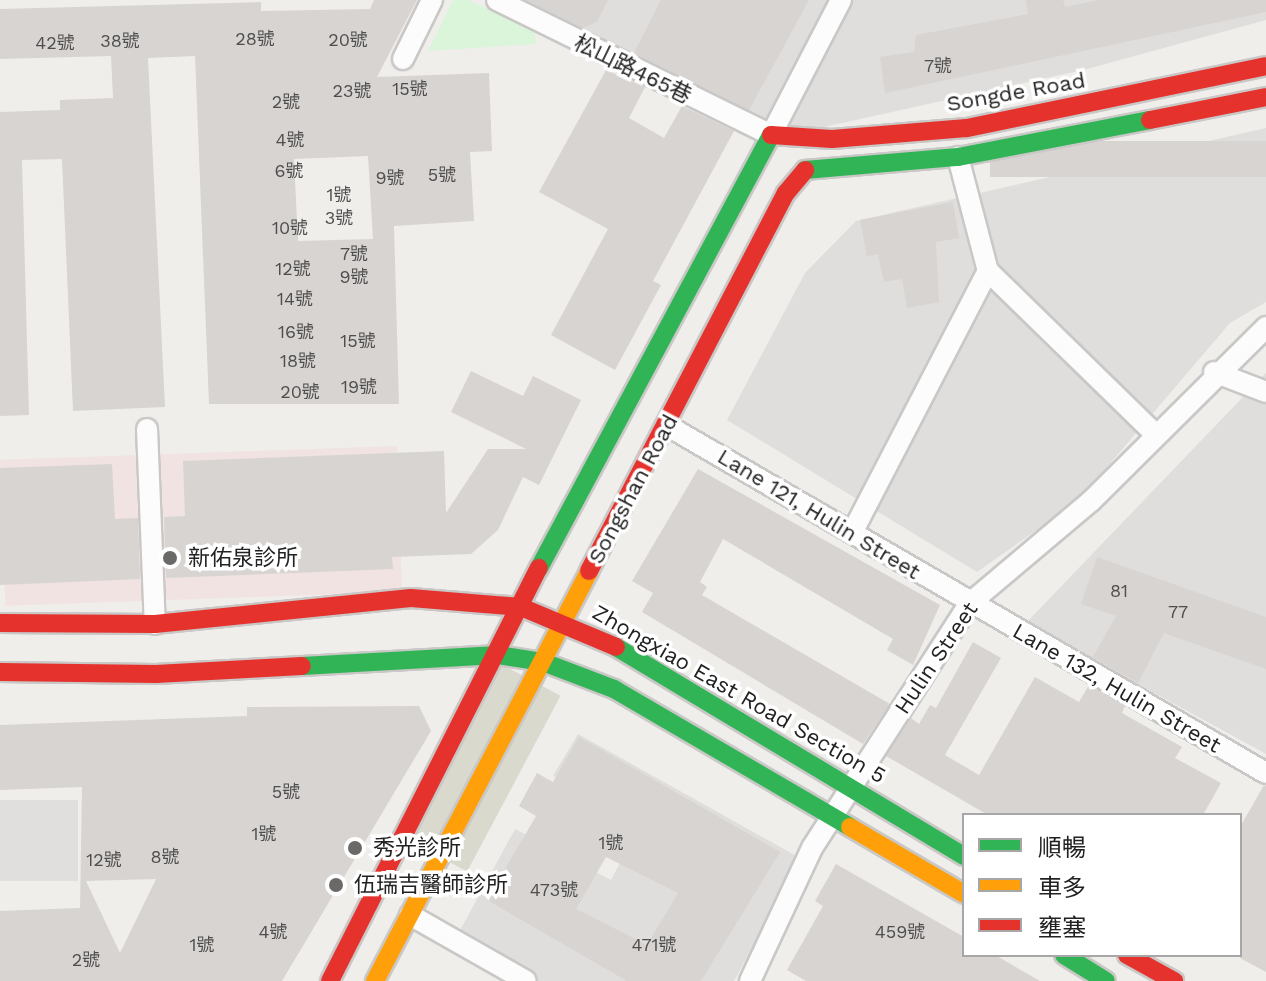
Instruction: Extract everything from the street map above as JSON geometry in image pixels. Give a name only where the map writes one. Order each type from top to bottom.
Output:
[{"type":"main road","name":"Songde Road","points":[[771,135],[832,139],[967,128],[1266,66]]},
{"type":"main road","points":[[771,135],[805,170],[958,157],[1266,97]]},
{"type":"main road","name":"Songshan Road","points":[[330,981],[521,607],[771,135]]},
{"type":"main road","name":"Songshan Road","points":[[375,981],[668,426],[786,193],[805,170]]},
{"type":"main road","name":"Zhongxiao East Road Section 5","points":[[0,623],[155,624],[411,598],[462,597],[521,607],[564,621],[853,785],[962,855]]},
{"type":"main road","points":[[0,672],[156,674],[498,655],[543,662],[614,689],[962,893]]},
{"type":"main road","points":[[1067,957],[1106,981]]},
{"type":"main road","points":[[1131,957],[1174,981]]},
{"type":"street","points":[[403,59],[432,0]]},
{"type":"street","name":"松山路465巷","points":[[497,0],[771,135]]},
{"type":"street","name":"Songshan Road","points":[[771,135],[841,0]]},
{"type":"street","points":[[958,157],[988,271],[1155,434]]},
{"type":"street","points":[[853,531],[988,271]]},
{"type":"street","name":"Hulin Street","points":[[750,981],[833,815],[969,604],[1091,501],[1214,372],[1266,327]]},
{"type":"street","points":[[1214,372],[1266,392]]},
{"type":"street","name":"Lane 121, Hulin Street","points":[[668,426],[853,531],[969,604]]},
{"type":"street","points":[[147,429],[155,624]]},
{"type":"street","name":"Lane 132, Hulin Street","points":[[969,604],[1266,773]]},
{"type":"street","points":[[410,915],[526,981]]},
{"type":"shaded area","points":[[520,0],[1266,0],[1266,20],[1087,69],[792,134]]},
{"type":"shaded area","points":[[1266,128],[1266,302],[1230,323],[1078,501],[977,572],[727,420],[805,273],[856,221]]},
{"type":"shaded area","points":[[1266,373],[1266,754],[1026,623]]},
{"type":"shaded area","points":[[397,446],[402,592],[5,606],[0,460]]},
{"type":"shaded area","points":[[497,662],[561,696],[467,872],[404,838]]},
{"type":"shaded area","points":[[578,734],[800,858],[734,981],[536,981],[457,936],[515,829],[611,880],[640,825],[553,776]]},
{"type":"shaded area","points":[[0,800],[78,800],[78,881],[0,881]]},
{"type":"green space","points":[[453,0],[469,0],[534,31],[537,44],[428,51]]},
{"type":"building","points":[[374,0],[417,0],[377,77],[489,73],[492,151],[470,152],[474,221],[394,226],[399,404],[209,404],[195,56],[148,58],[165,407],[73,411],[62,159],[22,160],[29,415],[0,416],[0,112],[60,110],[60,100],[113,98],[111,56],[0,59],[0,9],[261,2],[261,11],[370,9]],"holes":[[[368,156],[373,239],[298,241],[294,159]]]},
{"type":"building","points":[[526,0],[608,0],[597,22],[583,28]]},
{"type":"building","points":[[661,0],[809,0],[749,110],[634,53]]},
{"type":"building","points":[[1026,0],[1063,0],[1065,7],[1099,0],[1266,0],[1266,12],[885,93],[880,57],[914,52],[916,35],[1028,14]]},
{"type":"building","points":[[606,70],[645,87],[629,118],[664,138],[682,106],[734,131],[653,281],[661,285],[615,370],[551,335],[608,229],[539,192]]},
{"type":"building","points":[[990,141],[1266,141],[1266,177],[990,177]]},
{"type":"building","points":[[953,202],[959,238],[936,242],[939,302],[907,308],[902,279],[884,282],[878,254],[867,256],[860,220]]},
{"type":"building","points":[[471,371],[523,396],[533,376],[581,400],[539,485],[523,477],[498,530],[471,554],[392,557],[393,569],[166,578],[164,517],[185,516],[183,461],[444,451],[446,513],[488,449],[526,449],[451,412]]},
{"type":"building","points":[[112,464],[115,519],[138,518],[140,579],[0,585],[0,468]]},
{"type":"building","points":[[698,469],[940,605],[913,665],[887,650],[893,639],[723,539],[700,582],[707,587],[702,595],[890,704],[863,744],[642,612],[653,593],[632,581]]},
{"type":"building","points":[[1097,557],[1266,617],[1266,669],[1164,633],[1138,683],[1093,657],[1116,616],[1081,604]]},
{"type":"building","points":[[973,642],[1001,658],[945,755],[979,775],[1035,677],[1079,702],[1089,685],[1125,706],[1122,713],[1182,747],[1175,758],[1221,783],[1204,813],[985,813],[886,756],[911,718],[919,724],[930,705],[936,708]]},
{"type":"building","points":[[419,706],[431,731],[282,981],[0,981],[0,911],[80,908],[82,787],[0,790],[0,725],[247,716],[247,707]],"holes":[[[156,879],[120,953],[86,881]]]},
{"type":"building","points":[[579,737],[780,852],[701,981],[627,981],[487,900],[536,816],[519,806],[537,773],[553,782]],"holes":[[[606,857],[678,893],[647,945],[576,909]]]},
{"type":"building","points":[[1266,786],[1266,972],[1240,958],[1242,824]]},
{"type":"building","points":[[836,864],[962,936],[962,957],[998,957],[1040,981],[806,981],[787,970],[823,906],[815,901]]},
{"type":"traffic: fast","points":[[805,170],[958,157],[1150,120]]},
{"type":"traffic: fast","points":[[539,568],[771,135]]},
{"type":"traffic: fast","points":[[616,647],[962,855]]},
{"type":"traffic: fast","points":[[302,666],[498,655],[543,662],[614,689],[850,827]]},
{"type":"traffic: fast","points":[[1067,957],[1106,981]]},
{"type":"traffic: slow","points":[[375,981],[589,571]]},
{"type":"traffic: slow","points":[[850,827],[962,893]]},
{"type":"traffic: jam","points":[[771,135],[832,139],[967,128],[1266,66]]},
{"type":"traffic: jam","points":[[1150,120],[1266,97]]},
{"type":"traffic: jam","points":[[589,571],[786,193],[805,170]]},
{"type":"traffic: jam","points":[[330,981],[539,568]]},
{"type":"traffic: jam","points":[[0,623],[155,624],[411,598],[521,607],[616,647]]},
{"type":"traffic: jam","points":[[0,672],[156,674],[302,666]]},
{"type":"traffic: jam","points":[[1131,957],[1174,981]]},
{"type":"place","name":"新佑泉診所","points":[[170,558]]},
{"type":"place","name":"秀光診所","points":[[355,848]]},
{"type":"place","name":"伍瑞吉醫師診所","points":[[336,885]]}]
